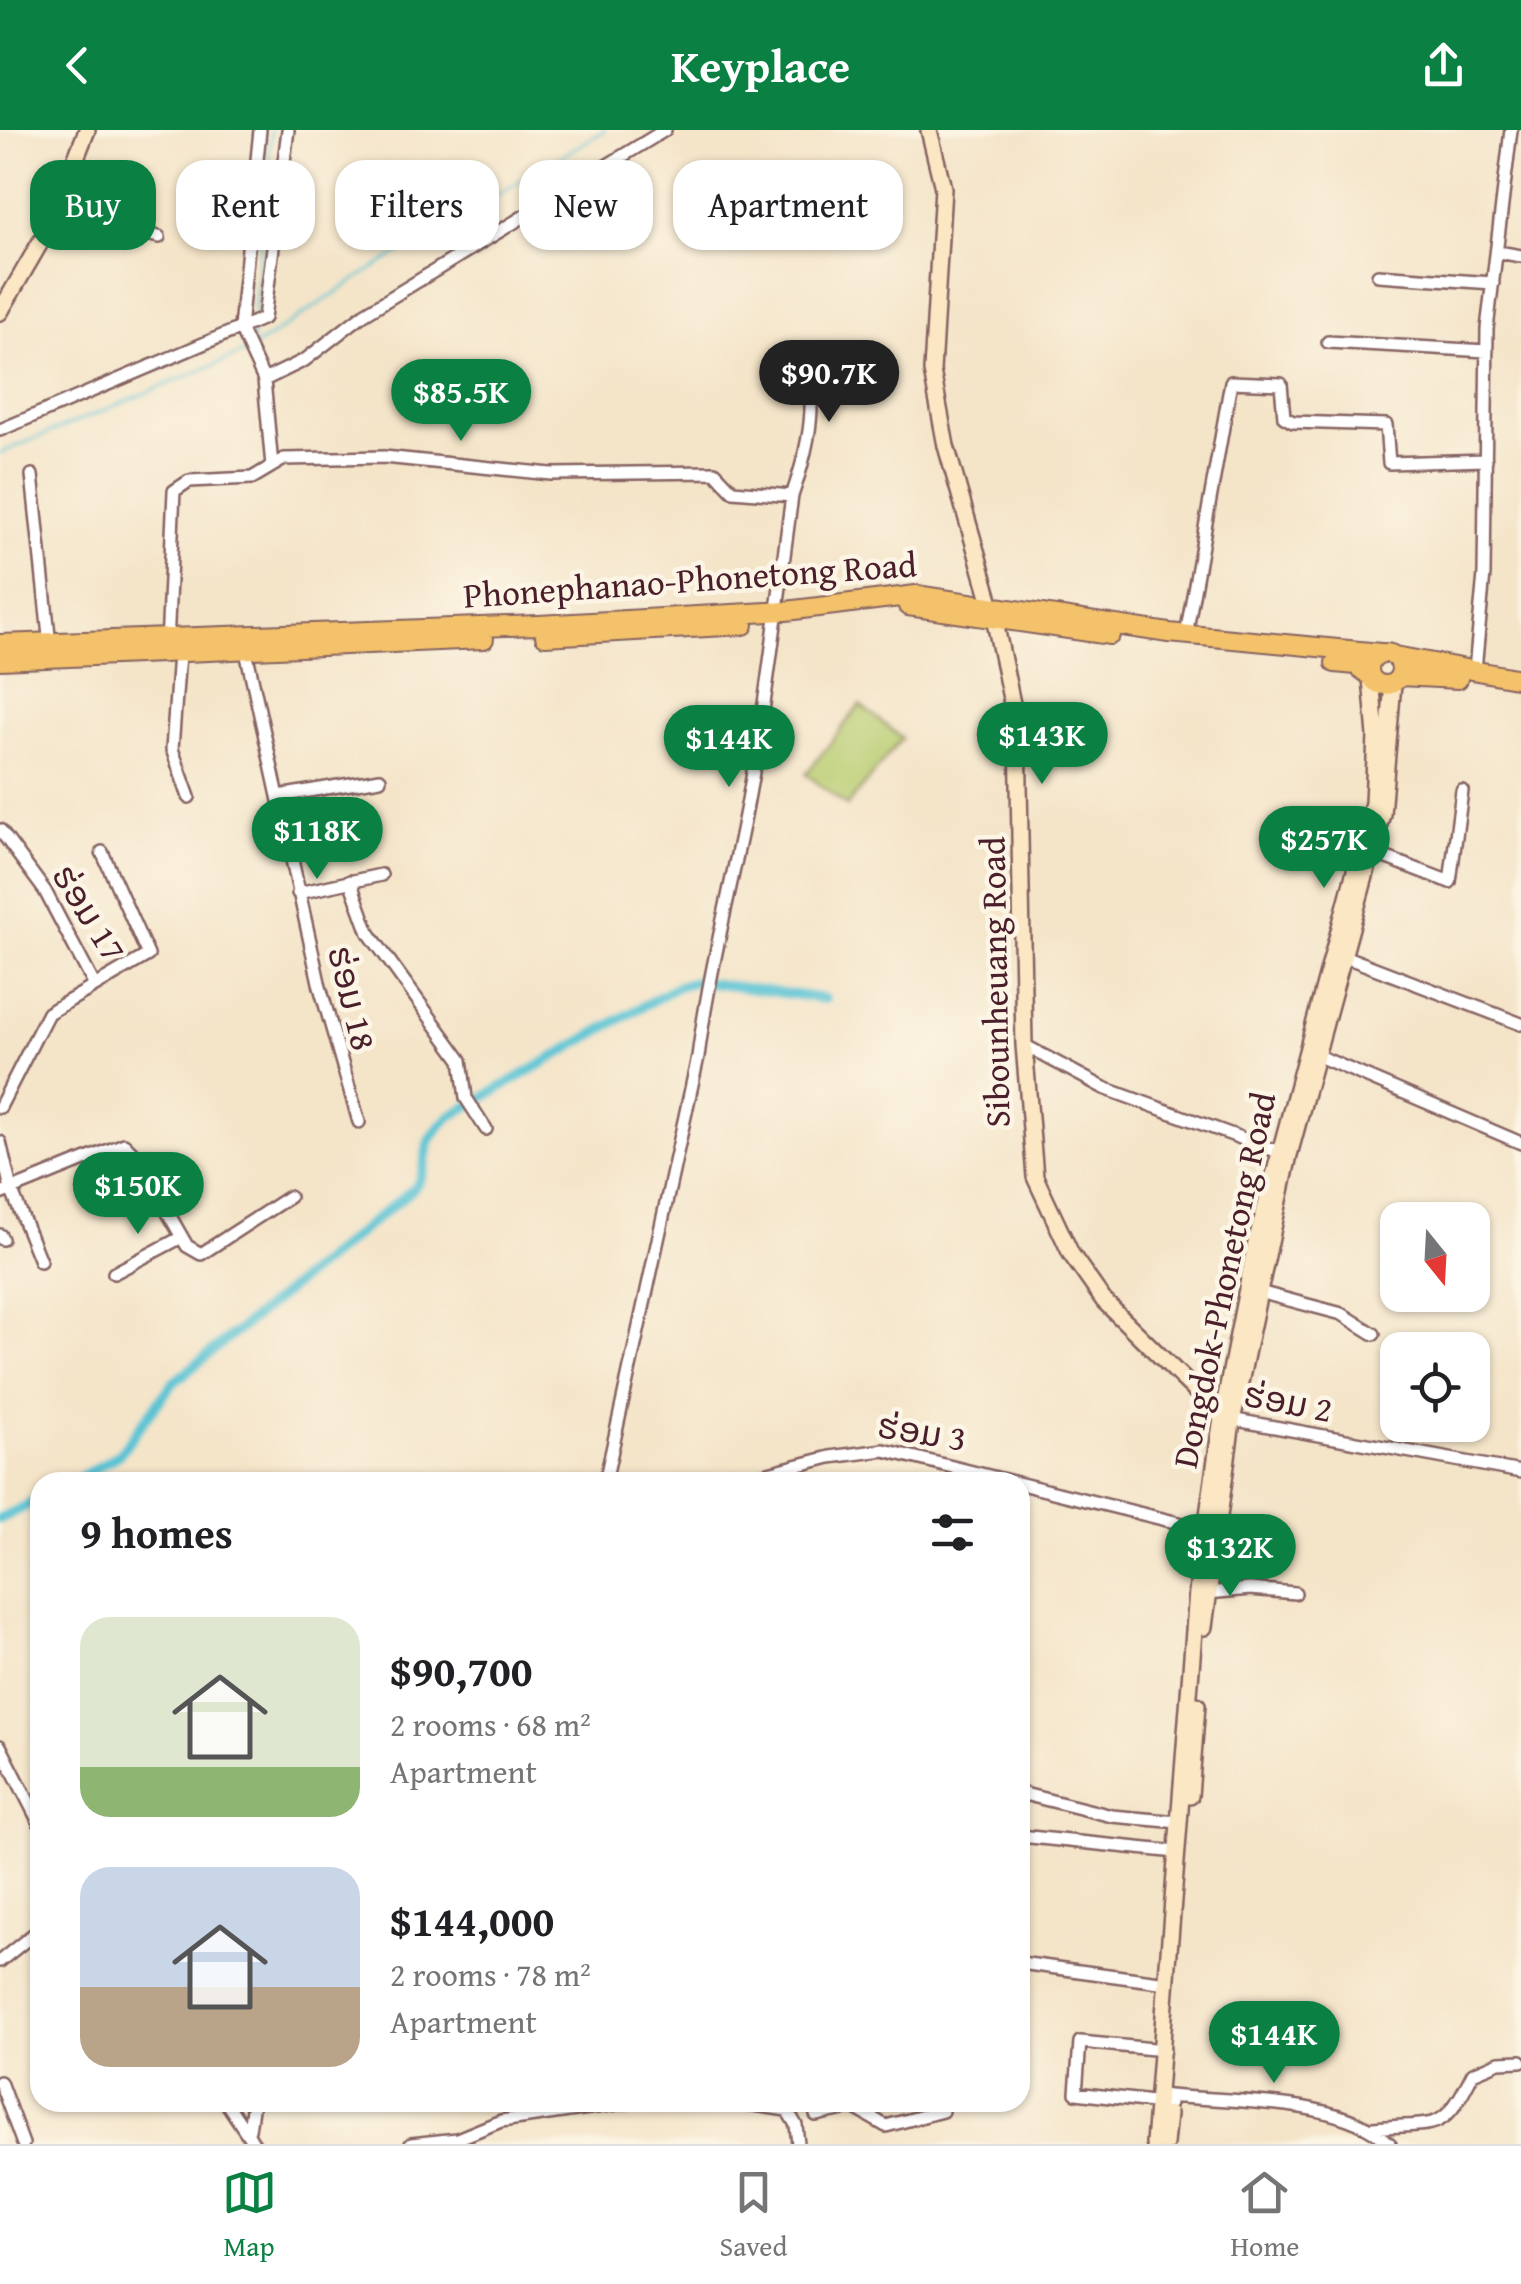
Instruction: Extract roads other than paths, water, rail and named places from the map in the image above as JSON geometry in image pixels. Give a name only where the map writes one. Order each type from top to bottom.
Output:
[{"type":"main road","points":[[76,160],[87,130]]},
{"type":"main road","name":"Sibounheuang Road","points":[[929,130],[943,188],[932,372],[946,446],[993,611],[1018,732],[1024,1045],[1035,1176],[1071,1254],[1104,1302],[1227,1419]]},
{"type":"main road","points":[[0,312],[35,250]]},
{"type":"main road","name":"Phonephanao-Phonetong Road","points":[[0,644],[50,649],[246,651],[776,617],[899,596],[1349,664],[1381,685],[1396,679],[1441,676],[1521,691]]},
{"type":"main road","name":"Phonephanao-Phonetong Road","points":[[171,649],[776,617]]},
{"type":"main road","name":"Phonephanao-Phonetong Road","points":[[1174,637],[1388,654],[1521,679]]},
{"type":"main road","name":"Phonephanao-Phonetong Road","points":[[0,660],[50,649]]},
{"type":"main road","points":[[1388,654],[1396,679],[1381,739],[1370,676],[1371,660],[1388,654]]},
{"type":"main road","name":"Dongdok-Phonetong Road","points":[[1336,953],[1374,853],[1386,786],[1381,739]]},
{"type":"main road","name":"Dongdok-Phonetong Road","points":[[1227,1419],[1372,803],[1381,739]]},
{"type":"main road","name":"Dongdok-Phonetong Road","points":[[1165,2144],[1164,2050],[1179,1822],[1210,1531],[1245,1290],[1278,1152],[1311,1053]]},
{"type":"main road","name":"Dongdok-Phonetong Road","points":[[1154,2144],[1165,2099],[1210,1531]]},
{"type":"street","points":[[260,130],[248,327],[262,378],[272,466]]},
{"type":"street","points":[[0,430],[248,327],[266,313],[288,130]]},
{"type":"street","points":[[262,378],[306,360],[364,314],[665,130]]},
{"type":"street","points":[[1475,670],[1486,460],[1487,351],[1511,130]]},
{"type":"street","points":[[1498,252],[1521,256]]},
{"type":"street","points":[[1378,275],[1492,283]]},
{"type":"street","points":[[1328,342],[1487,351]]},
{"type":"street","points":[[607,1472],[698,1057],[711,970],[748,802],[792,496],[804,461],[812,396],[809,381],[797,373]]},
{"type":"street","points":[[1174,637],[1231,382],[1281,384],[1284,417],[1293,422],[1386,425],[1389,463],[1486,460]]},
{"type":"street","points":[[188,797],[172,748],[171,649],[176,488],[189,481],[252,478],[284,459],[384,457],[550,474],[716,472],[729,490],[792,496]]},
{"type":"street","points":[[32,475],[50,649]]},
{"type":"street","name":"ຮ່ອມ 18","points":[[246,651],[298,893],[346,1091],[359,1122]]},
{"type":"street","points":[[280,796],[380,778]]},
{"type":"street","points":[[1374,853],[1450,882],[1462,791]]},
{"type":"street","name":"ຮ່ອມ 17","points":[[0,830],[45,892],[95,986],[148,955],[102,852]]},
{"type":"street","points":[[298,893],[381,875]]},
{"type":"street","points":[[350,882],[368,933],[462,1060],[466,1098],[486,1129]]},
{"type":"street","points":[[1336,953],[1521,1024]]},
{"type":"street","points":[[0,1107],[48,1014],[95,986]]},
{"type":"street","points":[[1024,1045],[1104,1088],[1278,1152]]},
{"type":"street","points":[[1311,1053],[1521,1142]]},
{"type":"street","points":[[0,1142],[6,1192],[40,1261]]},
{"type":"street","points":[[6,1192],[124,1144],[135,1155],[182,1237],[201,1254],[289,1197]]},
{"type":"street","points":[[114,1273],[182,1237]]},
{"type":"street","points":[[1259,1292],[1342,1314],[1374,1334]]},
{"type":"street","name":"ຮ່ອມ 2","points":[[1227,1419],[1521,1472]]},
{"type":"street","name":"ຮ່ອມ 3","points":[[766,1472],[872,1450],[957,1472]]},
{"type":"street","name":"ຮ່ອມ 3","points":[[1030,1489],[1210,1531]]},
{"type":"street","points":[[1208,1593],[1250,1589],[1295,1592]]},
{"type":"street","points":[[0,1746],[30,1804]]},
{"type":"street","points":[[1030,1796],[1112,1816],[1179,1822]]},
{"type":"street","points":[[1030,1837],[1177,1852]]},
{"type":"street","points":[[0,1960],[30,1937]]},
{"type":"street","points":[[1030,1964],[1168,1983]]},
{"type":"street","points":[[1164,2050],[1078,2044],[1078,2095],[1337,2114],[1373,2128],[1390,2144]]},
{"type":"street","points":[[1373,2128],[1437,2123],[1457,2108],[1473,2073],[1499,2062],[1521,2062]]},
{"type":"street","points":[[0,2082],[18,2122],[22,2144]]},
{"type":"street","points":[[234,2112],[249,2130],[254,2144]]},
{"type":"street","points":[[249,2130],[252,2112]]},
{"type":"street","points":[[411,2144],[468,2140],[501,2121],[562,2112]]},
{"type":"street","points":[[788,2112],[796,2125],[798,2144]]},
{"type":"street","points":[[816,2115],[830,2112]]},
{"type":"street","points":[[862,2112],[886,2126],[938,2112]]},
{"type":"waterway","points":[[254,318],[271,130]]},
{"type":"waterway","points":[[253,348],[361,276],[605,130]]},
{"type":"waterway","points":[[252,343],[253,326]]},
{"type":"waterway","points":[[0,453],[246,352]]},
{"type":"waterway","points":[[89,1472],[118,1455],[173,1383],[413,1189],[423,1171],[432,1137],[451,1116],[678,986],[695,981],[825,999]]},
{"type":"waterway","points":[[0,1519],[30,1504]]}]
